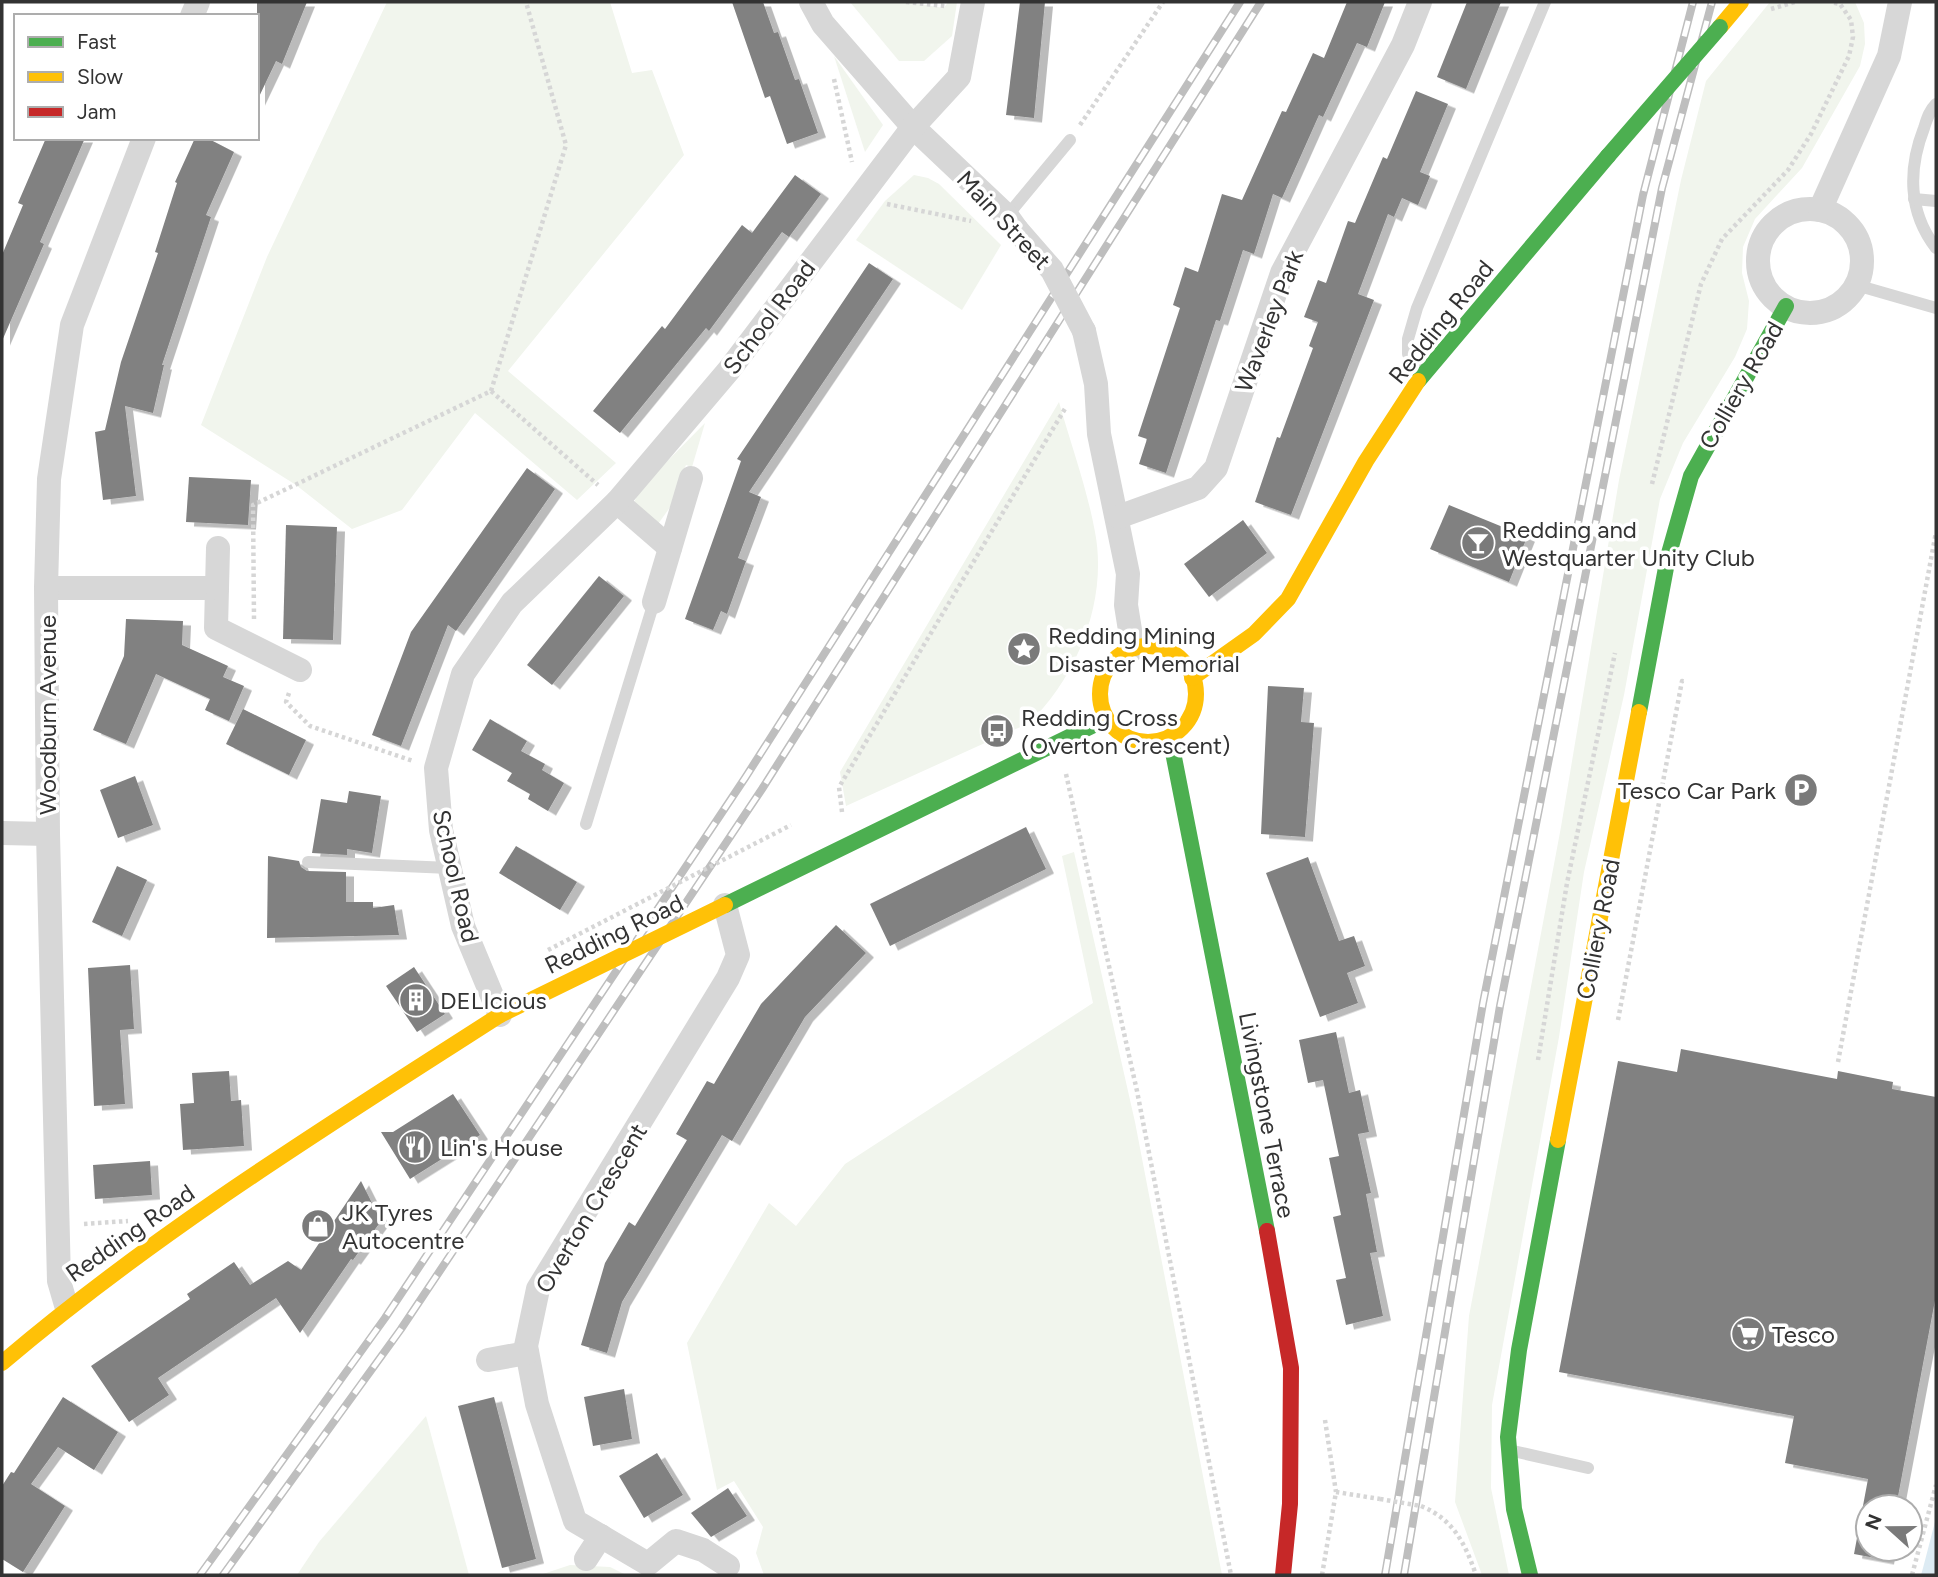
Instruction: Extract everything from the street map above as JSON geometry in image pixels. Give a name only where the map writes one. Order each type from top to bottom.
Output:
[{"type":"main road","name":"Redding Road","points":[[1192,678],[1254,634],[1287,599],[1366,461],[1424,372],[1741,2]]},
{"type":"main road","name":"Colliery Road","points":[[1530,1575],[1514,1509],[1509,1450],[1519,1350],[1668,557],[1685,492],[1702,451],[1773,337],[1786,306]]},
{"type":"main road","points":[[1149,646],[1165,649],[1178,657],[1192,678],[1196,700],[1191,715],[1182,728],[1170,737],[1155,742],[1139,742],[1125,737],[1107,719],[1100,699],[1101,682],[1107,668],[1119,656],[1133,649],[1149,646]]},
{"type":"main road","name":"Redding Road","points":[[2,1363],[66,1305],[190,1217],[499,1015],[1107,719]]},
{"type":"main road","name":"Livingstone Terrace","points":[[1170,737],[1262,1200],[1291,1368],[1290,1504],[1283,1575]]},
{"type":"street","name":"Main Street","points":[[811,2],[823,24],[913,127],[1012,223],[1052,270],[1084,331],[1096,384],[1099,434],[1128,574],[1126,605],[1133,649]]},
{"type":"street","name":"School Road","points":[[499,1015],[463,926],[441,830],[436,768],[463,674],[512,603],[617,502],[729,370],[913,127],[959,77],[974,2]]},
{"type":"street","name":"Waverley Park","points":[[1118,517],[1198,488],[1216,468],[1282,273],[1402,45],[1420,2]]},
{"type":"street","points":[[1819,210],[1889,56],[1900,2]]},
{"type":"street","name":"Woodburn Avenue","points":[[66,1305],[59,1281],[48,834],[46,588],[49,479],[72,325],[143,140]]},
{"type":"street","points":[[1819,210],[1845,222],[1856,235],[1862,252],[1862,268],[1856,285],[1846,298],[1817,312],[1786,306],[1772,296],[1763,281],[1758,264],[1760,247],[1768,231],[1780,219],[1795,211],[1819,210]]},
{"type":"street","points":[[654,602],[691,478]]},
{"type":"street","points":[[617,502],[670,548]]},
{"type":"street","points":[[218,548],[216,628],[300,670]]},
{"type":"street","points":[[46,588],[217,588]]},
{"type":"street","points":[[2,833],[48,834]]},
{"type":"street","name":"Overton Crescent","points":[[725,905],[738,955],[675,1069],[538,1289],[526,1346],[537,1404],[575,1521],[648,1564],[676,1541],[703,1550],[728,1566]]},
{"type":"street","points":[[488,1360],[527,1353]]},
{"type":"street","points":[[586,1559],[601,1536]]},
{"type":"lane","points":[[1424,372],[1408,354],[1408,339],[1417,308],[1545,2]]},
{"type":"lane","points":[[1936,104],[1931,109],[1920,138],[1913,166],[1914,199],[1918,216],[1936,247]]},
{"type":"lane","points":[[1012,223],[1070,140]]},
{"type":"lane","points":[[1914,199],[1936,201]]},
{"type":"lane","points":[[1856,285],[1936,308]]},
{"type":"lane","points":[[586,824],[654,602]]},
{"type":"lane","points":[[307,862],[450,868]]},
{"type":"lane","points":[[1509,1450],[1588,1468]]},
{"type":"path","points":[[255,648],[253,505],[491,391],[566,145],[526,2]]},
{"type":"path","points":[[906,2],[944,8],[948,2]]},
{"type":"path","points":[[1070,140],[1163,2]]},
{"type":"path","points":[[1760,13],[1795,2]]},
{"type":"path","points":[[491,391],[617,502]]},
{"type":"path","points":[[842,813],[839,787],[1066,407]]},
{"type":"path","points":[[1838,1062],[1936,532]]},
{"type":"path","points":[[300,670],[286,702],[310,726],[436,768]]},
{"type":"path","points":[[1618,1020],[1682,681],[1686,682]]},
{"type":"path","points":[[1059,744],[1137,1091],[1231,1575]]},
{"type":"path","points":[[548,950],[792,825]]},
{"type":"path","points":[[1912,1575],[1936,1485]]},
{"type":"path","points":[[1322,1575],[1336,1492],[1421,1506],[1438,1513],[1452,1525],[1466,1549],[1476,1575]]},
{"type":"shaded area","points":[[387,2],[610,2],[632,73],[652,70],[684,155],[508,371],[616,463],[577,500],[475,413],[402,510],[352,529],[296,485],[201,425],[267,257]]},
{"type":"shaded area","points":[[850,2],[906,2],[944,8],[948,2],[957,2],[952,36],[924,61],[899,61]]},
{"type":"shaded area","points":[[1770,2],[1855,2],[1864,23],[1865,44],[1860,66],[1802,168],[1755,219],[1743,247],[1742,273],[1749,301],[1747,329],[1735,357],[1683,443],[1660,499],[1624,695],[1584,872],[1559,1037],[1492,1405],[1491,1488],[1509,1575],[1482,1575],[1455,1502],[1469,1316],[1561,827],[1619,480],[1681,180],[1706,81]]},
{"type":"shaded area","points":[[834,56],[883,125],[865,152]]},
{"type":"shaded area","points":[[914,175],[939,184],[1001,245],[962,310],[856,240],[885,201]]},
{"type":"shaded area","points":[[1059,402],[1088,499],[1098,558],[1093,609],[1075,660],[1062,683],[1029,723],[846,806],[840,772]]},
{"type":"shaded area","points":[[705,423],[692,467],[686,465],[676,488],[681,492],[658,524],[634,503],[639,490]]},
{"type":"shaded area","points":[[1074,852],[1135,1122],[1222,1575],[764,1575],[756,1553],[763,1527],[734,1481],[717,1490],[687,1343],[769,1203],[796,1226],[845,1164],[1093,1003],[1062,856]]},
{"type":"shaded area","points":[[426,1416],[469,1575],[297,1575],[319,1542]]},
{"type":"shaded area","points":[[1936,1518],[1936,1575],[1921,1575],[1923,1568]]},
{"type":"shaded area","points":[[570,1565],[610,1567],[626,1575],[540,1575]]},
{"type":"building","points":[[257,2],[307,2],[282,64],[276,61],[259,97],[259,14]]},
{"type":"building","points":[[732,2],[763,2],[774,33],[778,32],[795,80],[799,79],[818,133],[787,144],[770,96],[765,98]]},
{"type":"building","points":[[1020,2],[1045,2],[1034,118],[1006,115]]},
{"type":"building","points":[[1347,2],[1385,2],[1367,47],[1357,43],[1323,117],[1319,115],[1282,198],[1273,194],[1254,254],[1243,250],[1220,321],[1216,320],[1166,473],[1139,464],[1147,439],[1138,436],[1180,308],[1173,305],[1185,267],[1198,272],[1222,194],[1242,200],[1282,111],[1286,112],[1313,53],[1324,58]]},
{"type":"building","points":[[1467,2],[1501,2],[1466,89],[1437,77]]},
{"type":"building","points":[[1416,91],[1448,104],[1420,172],[1430,176],[1418,205],[1402,198],[1394,217],[1388,214],[1358,294],[1374,300],[1291,515],[1255,502],[1277,437],[1280,438],[1313,348],[1309,346],[1318,322],[1304,317],[1318,280],[1326,283],[1348,221],[1355,223],[1383,157],[1387,159]]},
{"type":"building","points":[[45,140],[84,140],[40,242],[44,244],[2,341],[2,255],[23,205],[18,203]]},
{"type":"building","points":[[194,140],[211,140],[234,152],[206,215],[211,217],[162,365],[153,413],[125,406],[136,496],[103,500],[95,432],[105,430],[121,362],[158,253],[155,252],[177,183],[175,182]]},
{"type":"building","points":[[795,175],[821,194],[789,237],[782,232],[709,331],[706,328],[620,433],[593,411],[662,326],[665,329],[742,225],[752,233]]},
{"type":"building","points":[[869,263],[893,279],[749,492],[761,497],[738,558],[746,561],[727,614],[721,611],[713,630],[685,619],[741,461],[737,459]]},
{"type":"building","points":[[527,468],[555,489],[456,631],[448,625],[401,746],[372,735],[411,632]]},
{"type":"building","points":[[189,477],[251,480],[248,525],[186,522]]},
{"type":"building","name":"Redding and Westquarter Unity Club","points":[[1449,505],[1527,537],[1509,582],[1430,549]]},
{"type":"building","points":[[1243,520],[1267,553],[1209,597],[1184,564]]},
{"type":"building","points":[[286,525],[337,527],[333,640],[283,639]]},
{"type":"building","points":[[599,576],[624,596],[552,685],[527,665]]},
{"type":"building","points":[[126,619],[183,621],[182,645],[228,666],[223,677],[244,686],[229,721],[205,710],[210,699],[156,674],[126,744],[93,730],[124,656]]},
{"type":"building","points":[[1268,686],[1304,688],[1301,722],[1314,723],[1305,837],[1261,834]]},
{"type":"building","points":[[243,709],[306,740],[289,775],[226,744]]},
{"type":"building","points":[[490,719],[527,741],[521,751],[545,764],[542,770],[564,783],[548,811],[528,799],[530,794],[507,781],[512,773],[472,750]]},
{"type":"building","points":[[135,776],[153,825],[118,838],[100,790]]},
{"type":"building","points":[[349,791],[381,796],[372,853],[347,849],[347,855],[312,853],[321,799],[347,803]]},
{"type":"building","points":[[1026,827],[1046,869],[890,946],[870,904]]},
{"type":"building","points":[[516,846],[577,882],[560,910],[499,873]]},
{"type":"building","points":[[268,856],[299,861],[301,867],[307,871],[346,872],[346,902],[373,902],[373,908],[394,905],[399,935],[267,938]]},
{"type":"building","points":[[1308,857],[1339,941],[1354,936],[1365,966],[1347,973],[1358,1003],[1320,1017],[1266,873]]},
{"type":"building","points":[[117,866],[147,880],[122,936],[92,922]]},
{"type":"building","points":[[836,925],[866,953],[805,1017],[732,1141],[722,1135],[622,1302],[607,1353],[581,1345],[605,1263],[629,1222],[635,1226],[687,1140],[676,1134],[707,1081],[714,1084],[761,1004]]},
{"type":"building","points":[[130,965],[134,1029],[120,1030],[125,1104],[94,1106],[88,968]]},
{"type":"building","name":"DELIcious","points":[[414,967],[445,1014],[417,1032],[386,986]]},
{"type":"building","points":[[1336,1032],[1349,1093],[1360,1090],[1369,1132],[1358,1134],[1371,1193],[1366,1194],[1377,1252],[1370,1253],[1383,1316],[1346,1325],[1336,1280],[1346,1278],[1333,1217],[1341,1215],[1329,1158],[1339,1156],[1323,1080],[1308,1083],[1299,1040]]},
{"type":"building","name":"Tesco","points":[[1681,1049],[1837,1079],[1838,1071],[1893,1082],[1892,1089],[1936,1097],[1936,1295],[1899,1493],[1865,1493],[1868,1479],[1785,1463],[1794,1416],[1559,1372],[1618,1061],[1677,1072]]},
{"type":"building","points":[[229,1071],[231,1101],[241,1100],[244,1146],[183,1150],[180,1104],[194,1103],[192,1073]]},
{"type":"building","points":[[453,1094],[480,1135],[410,1179],[381,1132],[393,1132]]},
{"type":"building","points":[[150,1161],[152,1195],[95,1199],[93,1165]]},
{"type":"building","points":[[361,1181],[381,1221],[300,1333],[276,1298],[158,1378],[169,1395],[129,1422],[91,1366],[190,1299],[187,1294],[234,1262],[250,1285],[288,1261],[301,1270]]},
{"type":"building","points":[[624,1389],[632,1439],[593,1446],[584,1397]]},
{"type":"building","points":[[63,1397],[118,1432],[94,1470],[58,1447],[31,1484],[65,1506],[23,1572],[2,1559],[2,1486],[11,1472],[14,1473]]},
{"type":"building","points":[[494,1397],[536,1559],[502,1568],[458,1406]]},
{"type":"building","points":[[657,1453],[683,1495],[644,1518],[619,1476]]},
{"type":"building","points":[[728,1488],[747,1516],[711,1537],[691,1513]]},
{"type":"railway","points":[[200,1575],[385,1318],[745,778],[1240,2]]},
{"type":"railway","points":[[223,1575],[401,1329],[762,789],[1261,2]]},
{"type":"railway","points":[[1385,1575],[1483,1003],[1643,195],[1693,2]]},
{"type":"railway","points":[[1404,1575],[1500,1006],[1662,188],[1712,2]]},
{"type":"traffic: fast","points":[[1608,156],[1720,27]]},
{"type":"traffic: fast","points":[[1418,381],[1608,156]]},
{"type":"traffic: fast","points":[[1639,712],[1668,557],[1691,476],[1786,306]]},
{"type":"traffic: fast","points":[[725,905],[1106,719]]},
{"type":"traffic: fast","points":[[1170,737],[1267,1231]]},
{"type":"traffic: fast","points":[[1530,1575],[1514,1509],[1508,1437],[1519,1350],[1558,1140]]},
{"type":"traffic: slow","points":[[1720,27],[1741,2]]},
{"type":"traffic: slow","points":[[1192,678],[1254,634],[1288,599],[1366,461],[1418,381]]},
{"type":"traffic: slow","points":[[1148,646],[1166,650],[1182,660],[1192,676],[1196,694],[1192,712],[1182,728],[1166,738],[1148,742],[1130,738],[1114,728],[1104,712],[1100,694],[1104,676],[1114,660],[1130,650],[1148,646]]},
{"type":"traffic: slow","points":[[1558,1140],[1639,712]]},
{"type":"traffic: slow","points":[[500,1015],[725,905]]},
{"type":"traffic: slow","points":[[2,1363],[121,1268],[183,1224],[308,1139],[500,1015]]},
{"type":"traffic: jam","points":[[1267,1231],[1291,1368],[1290,1504],[1283,1575]]},
{"type":"place","name":"Redding and Westquarter Unity Club","points":[[1478,543]]},
{"type":"place","name":"Redding Mining Disaster Memorial","points":[[1024,649]]},
{"type":"place","name":"Redding Cross (Overton Crescent)","points":[[997,731]]},
{"type":"place","name":"Tesco Car Park","points":[[1801,790]]},
{"type":"place","name":"DELIcious","points":[[416,1000]]},
{"type":"place","name":"Lin's House","points":[[415,1147]]},
{"type":"place","name":"JK Tyres Autocentre","points":[[318,1226]]},
{"type":"place","name":"Tesco","points":[[1748,1334]]}]
